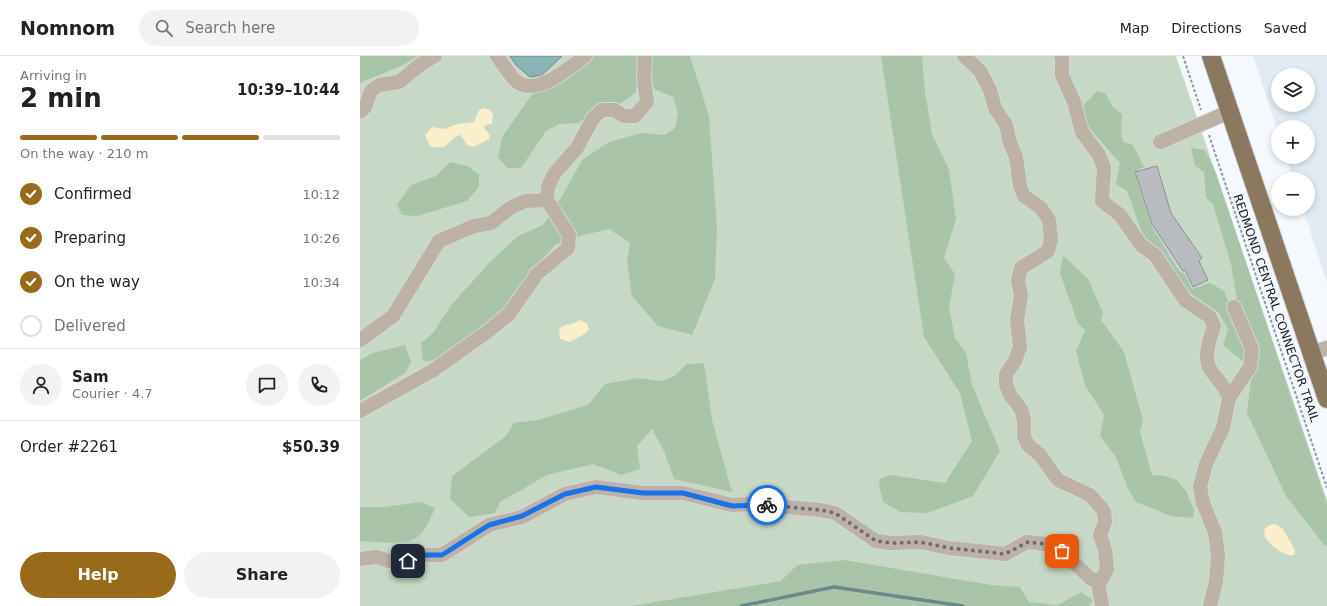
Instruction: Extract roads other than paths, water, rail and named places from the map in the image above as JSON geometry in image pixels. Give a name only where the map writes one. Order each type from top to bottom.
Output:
[{"type":"main road","points":[[1211,56],[1229,112],[1319,350],[1327,399]]},
{"type":"lane","points":[[360,112],[365,107],[371,91],[379,85],[399,82],[421,64],[435,56]]},
{"type":"lane","points":[[498,56],[517,82],[531,86],[552,80],[585,56]]},
{"type":"lane","points":[[360,411],[432,371],[487,332],[509,314],[537,274],[568,248],[569,235],[547,200],[548,187],[554,174],[576,148],[593,118],[602,110],[614,110],[624,116],[636,116],[647,102],[644,79],[645,56]]},
{"type":"lane","points":[[964,56],[980,71],[990,90],[995,108],[1006,125],[1010,143],[1016,157],[1020,186],[1024,196],[1041,208],[1049,220],[1051,240],[1048,250],[1021,268],[1018,281],[1021,295],[1017,320],[1020,347],[1015,361],[1006,374],[1006,384],[1010,395],[1021,409],[1024,420],[1024,436],[1028,445],[1040,455],[1058,480],[1090,495],[1104,511],[1105,522],[1100,535],[1105,550],[1108,569],[1102,579],[1098,582]]},
{"type":"lane","points":[[1061,56],[1062,75],[1074,102],[1082,132],[1099,155],[1104,168],[1102,201],[1120,215],[1141,245],[1155,255],[1185,300],[1210,317],[1214,326],[1207,351],[1210,368],[1226,387],[1229,398]]},
{"type":"lane","points":[[1160,142],[1229,112]]},
{"type":"lane","points":[[360,340],[393,316],[439,241],[467,229],[491,223],[510,208],[525,201],[547,200]]},
{"type":"lane","points":[[1210,606],[1216,582],[1218,555],[1214,532],[1203,503],[1200,487],[1206,464],[1223,428],[1229,398],[1250,367],[1252,349],[1234,307]]},
{"type":"lane","points":[[360,559],[376,557],[389,561],[408,561],[422,555],[442,555],[489,525],[522,516],[565,494],[596,487],[643,493],[683,493],[732,506],[753,504],[820,510],[835,513],[876,541],[891,543],[920,542],[949,548],[1005,554],[1028,542],[1045,544],[1062,551],[1090,578],[1098,582]]},
{"type":"lane","points":[[1098,582],[1102,606]]},
{"type":"water","points":[[510,56],[562,56],[542,75],[530,77],[516,65]]},
{"type":"waterway","points":[[741,606],[834,587],[963,606]]}]
